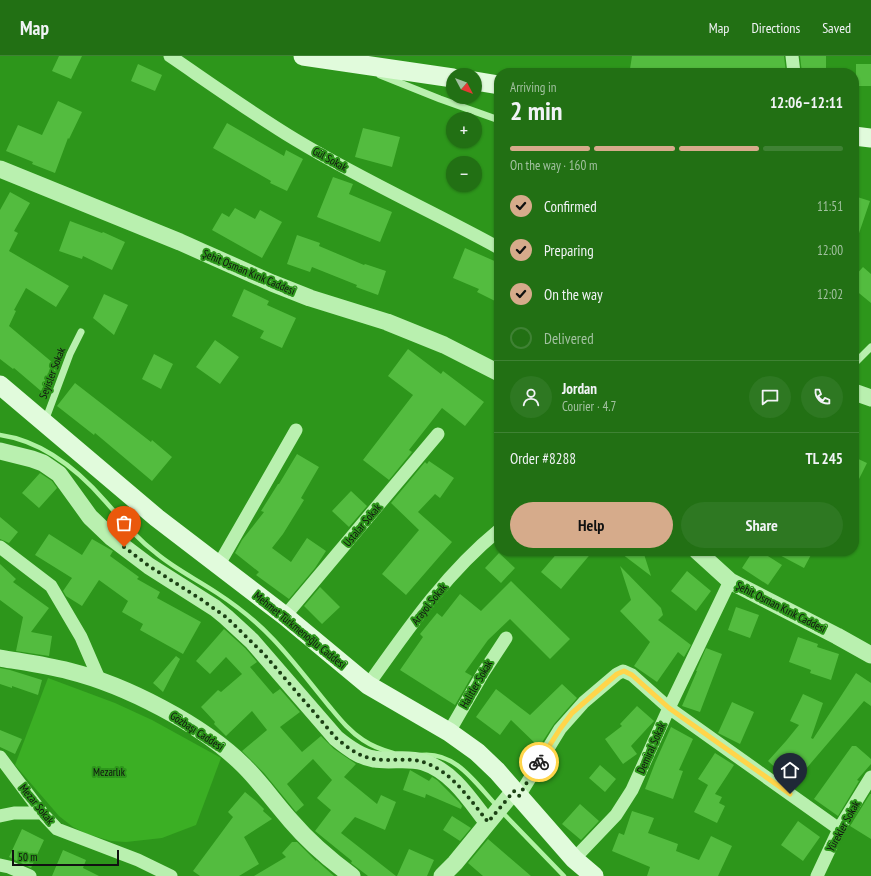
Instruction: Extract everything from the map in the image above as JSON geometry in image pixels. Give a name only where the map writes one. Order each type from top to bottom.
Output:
[{"type":"main road","points":[[303,56],[446,77]]},
{"type":"main road","points":[[482,82],[494,84]]},
{"type":"main road","points":[[859,137],[871,138]]},
{"type":"main road","name":"Mehmet Türkmenoğlu Caddesi","points":[[0,385],[157,518],[285,616],[368,685],[449,732],[477,752],[497,771],[513,796],[574,859],[594,876]]},
{"type":"street","name":"Gül Sokak","points":[[170,56],[244,107],[296,140],[359,176],[494,245]]},
{"type":"street","points":[[792,56],[793,68]]},
{"type":"street","name":"Şehit Osman Kırık Caddesi","points":[[0,169],[180,242],[272,283],[310,298],[387,322],[444,345],[494,370]]},
{"type":"street","points":[[859,394],[871,398]]},
{"type":"street","points":[[218,566],[296,430]]},
{"type":"street","name":"Ustalar Sokak","points":[[285,616],[438,434]]},
{"type":"street","points":[[0,451],[43,463],[60,474],[90,516],[112,538],[149,566],[215,608],[252,641],[336,738],[360,754],[374,759],[414,760],[430,765],[458,786],[490,819]]},
{"type":"street","name":"Arayol Sokak","points":[[368,685],[403,636],[433,598],[482,544],[494,534]]},
{"type":"street","points":[[0,547],[50,586],[81,637],[100,681]]},
{"type":"street","name":"Şehit Osman Kırık Caddesi","points":[[702,556],[730,581],[871,655]]},
{"type":"street","name":"Demiral Sokak","points":[[574,859],[616,815],[632,790],[669,708],[730,581]]},
{"type":"street","name":"Halitler Sokak","points":[[449,732],[482,673],[506,638]]},
{"type":"street","name":"Gözbaşı Caddesi","points":[[0,658],[53,667],[100,681],[149,702],[192,725],[231,754],[257,779],[291,822],[336,864],[352,876]]},
{"type":"street","points":[[442,876],[490,819],[513,796],[564,724],[584,702],[617,674],[624,671],[632,675],[669,708],[839,829]]},
{"type":"street","name":"Mezar Sokak","points":[[0,757],[42,813],[57,829],[138,860],[171,876]]},
{"type":"street","name":"Yürekler Sokak","points":[[817,876],[839,829],[871,777]]},
{"type":"street","points":[[0,808],[14,813]]},
{"type":"street","points":[[0,816],[14,813],[42,813]]},
{"type":"street","points":[[0,854],[7,870],[30,876]]},
{"type":"lane","points":[[349,62],[440,99],[494,118]]},
{"type":"lane","name":"Seyisler Sokak","points":[[44,423],[70,354],[81,332]]},
{"type":"lane","points":[[859,359],[871,348]]},
{"type":"green space","name":"Mezarlık","points":[[48,678],[115,703],[152,720],[221,758],[196,825],[162,838],[126,842],[111,841],[87,834],[73,827],[59,816],[15,765]]},
{"type":"building","points":[[59,56],[82,56],[71,79],[52,71]]},
{"type":"building","points":[[632,56],[784,56],[785,68],[630,68]]},
{"type":"building","points":[[800,56],[826,56],[826,68],[801,68]]},
{"type":"building","points":[[138,64],[162,75],[155,91],[131,81]]},
{"type":"building","points":[[856,64],[871,64],[871,86],[859,86],[859,68],[856,68]]},
{"type":"building","points":[[58,101],[82,112],[69,139],[68,138],[55,173],[32,164],[33,162],[6,151],[18,125],[42,135]]},
{"type":"building","points":[[227,123],[284,156],[286,150],[303,159],[287,191],[270,183],[271,181],[213,148]]},
{"type":"building","points":[[363,128],[400,137],[392,167],[355,157]]},
{"type":"building","points":[[333,177],[353,184],[349,194],[392,212],[380,242],[317,217]]},
{"type":"building","points":[[10,192],[30,203],[14,231],[18,233],[9,251],[69,286],[56,307],[26,288],[14,310],[16,311],[9,326],[59,368],[41,391],[14,368],[13,369],[0,359],[0,210]]},
{"type":"building","points":[[859,198],[870,201],[859,233]]},
{"type":"building","points":[[235,208],[255,219],[260,210],[282,222],[262,258],[212,230],[222,213],[229,217]]},
{"type":"building","points":[[70,221],[102,233],[103,232],[125,242],[112,270],[83,256],[82,259],[59,251]]},
{"type":"building","points":[[297,235],[320,243],[319,246],[364,265],[365,264],[386,271],[378,295],[356,287],[357,285],[312,267],[310,272],[287,264]]},
{"type":"building","points":[[465,248],[494,261],[494,300],[477,292],[479,289],[453,278]]},
{"type":"building","points":[[863,267],[871,274],[871,303],[859,293],[859,271]]},
{"type":"building","points":[[244,289],[269,301],[267,305],[296,318],[282,348],[260,338],[264,331],[232,316]]},
{"type":"building","points":[[104,294],[128,305],[114,335],[93,318]]},
{"type":"building","points":[[215,340],[239,357],[220,384],[196,367]]},
{"type":"building","points":[[408,349],[441,374],[443,371],[484,402],[465,426],[442,408],[409,450],[412,452],[389,480],[363,460],[413,395],[388,376]]},
{"type":"building","points":[[154,354],[173,364],[161,389],[142,379]]},
{"type":"building","points":[[75,383],[151,442],[152,440],[172,457],[152,481],[95,433],[94,435],[57,406]]},
{"type":"building","points":[[297,454],[319,467],[301,498],[304,500],[283,534],[272,548],[291,562],[307,538],[326,551],[315,568],[289,599],[256,575],[259,572],[235,553],[242,540],[264,512],[261,511]]},
{"type":"building","points":[[859,459],[867,463],[859,479]]},
{"type":"building","points":[[429,461],[454,478],[440,498],[435,494],[418,512],[452,542],[406,595],[382,574],[419,530],[391,503],[425,462],[427,464]]},
{"type":"building","points":[[40,473],[52,481],[57,488],[39,508],[22,493]]},
{"type":"building","points":[[351,491],[367,506],[349,527],[332,511]]},
{"type":"building","points":[[0,517],[18,532],[9,543],[0,539]]},
{"type":"building","points":[[49,534],[82,555],[92,539],[113,551],[110,556],[139,577],[137,579],[160,592],[157,598],[201,622],[183,654],[140,630],[143,624],[122,612],[128,601],[99,580],[82,606],[66,596],[63,591],[72,578],[35,555]]},
{"type":"building","points":[[496,556],[502,556],[515,568],[501,583],[485,568]]},
{"type":"building","points":[[555,556],[589,556],[561,589],[541,572]]},
{"type":"building","points":[[625,556],[645,556],[651,576]]},
{"type":"building","points":[[750,556],[768,556],[782,565],[768,585],[742,568]]},
{"type":"building","points":[[781,556],[810,556],[804,568]]},
{"type":"building","points":[[0,564],[16,579],[13,582],[49,608],[31,632],[52,636],[49,656],[16,651],[23,617],[0,600]]},
{"type":"building","points":[[620,566],[661,608],[663,615],[658,620],[691,645],[684,657],[678,652],[657,682],[634,666],[650,642],[620,611],[631,600]]},
{"type":"building","points":[[687,571],[711,591],[696,611],[671,591]]},
{"type":"building","points":[[511,581],[570,639],[550,659],[510,619],[488,640],[465,672],[472,676],[455,705],[400,670],[423,637],[420,634],[437,613],[442,617],[460,594],[481,611]]},
{"type":"building","points":[[320,587],[340,607],[322,624],[304,606]]},
{"type":"building","points":[[736,607],[759,615],[750,638],[728,630]]},
{"type":"building","points":[[224,629],[245,648],[257,662],[250,667],[273,694],[280,689],[300,712],[280,727],[302,752],[321,736],[334,749],[356,764],[344,777],[377,804],[381,795],[396,802],[385,830],[355,817],[341,833],[396,876],[368,876],[315,831],[331,810],[317,798],[332,780],[313,759],[287,784],[304,805],[296,812],[264,773],[242,751],[267,730],[252,711],[226,736],[214,724],[215,722],[201,707],[218,690],[221,692],[242,674],[226,657],[210,674],[196,661]]},
{"type":"building","points":[[798,637],[818,644],[817,647],[839,654],[831,680],[810,673],[811,670],[789,662]]},
{"type":"building","points":[[706,648],[722,654],[700,712],[682,706]]},
{"type":"building","points":[[176,656],[180,659],[163,692],[153,683]]},
{"type":"building","points":[[0,668],[42,680],[38,695],[12,686],[12,688],[0,684]]},
{"type":"building","points":[[856,673],[871,683],[871,706],[864,701],[793,784],[768,761],[799,725],[790,721],[803,694],[823,703],[811,738],[813,739]]},
{"type":"building","points":[[562,684],[577,698],[554,724],[539,747],[511,720],[500,735],[476,717],[496,689],[530,715]]},
{"type":"building","points":[[732,702],[754,712],[740,744],[718,733]]},
{"type":"building","points":[[637,706],[654,721],[631,746],[637,754],[623,764],[605,739],[622,726],[620,724]]},
{"type":"building","points":[[671,727],[693,739],[679,770],[683,771],[673,799],[645,789]]},
{"type":"building","points":[[0,730],[22,739],[15,754],[0,747]]},
{"type":"building","points":[[852,746],[856,746],[871,759],[871,764],[857,780],[859,781],[838,816],[814,799]]},
{"type":"building","points":[[715,753],[734,765],[715,794],[722,797],[719,803],[725,806],[717,823],[694,812],[708,785],[698,779]]},
{"type":"building","points":[[600,765],[616,779],[605,792],[589,778]]},
{"type":"building","points":[[410,770],[429,781],[432,777],[437,780],[459,802],[462,806],[461,809],[426,794],[425,798],[403,790]]},
{"type":"building","points":[[245,792],[264,809],[263,811],[272,819],[244,837],[259,864],[239,876],[200,876],[193,871],[233,817],[228,812]]},
{"type":"building","points":[[871,794],[871,839],[850,826]]},
{"type":"building","points":[[580,804],[599,821],[581,840],[562,824]]},
{"type":"building","points":[[632,811],[654,818],[648,833],[678,844],[676,851],[699,860],[711,836],[732,846],[718,876],[647,876],[650,867],[612,851],[619,833],[624,835]]},
{"type":"building","points":[[452,816],[471,828],[460,841],[443,830]]},
{"type":"building","points":[[798,821],[820,837],[803,861],[781,845]]},
{"type":"building","points":[[22,829],[44,840],[31,868],[9,857]]},
{"type":"building","points":[[488,839],[531,876],[483,876],[468,863]]},
{"type":"building","points":[[292,842],[297,842],[334,876],[254,876],[286,857],[282,853]]},
{"type":"building","points":[[409,849],[434,860],[427,876],[397,876]]},
{"type":"building","points":[[63,850],[86,860],[83,868],[99,876],[52,876]]},
{"type":"waterway","points":[[0,435],[30,443],[45,450],[71,468],[83,478],[142,541],[163,559],[232,603],[260,626],[288,655],[353,733],[370,744],[393,753]]},
{"type":"waterway","points":[[421,755],[433,755],[445,758],[455,764],[473,779],[497,806]]},
{"type":"waterway","points":[[502,812],[564,876]]},
{"type":"way so far","points":[[124,547],[149,566],[226,617],[264,654],[336,738],[355,752],[365,757],[374,759],[414,760],[430,765],[451,779],[468,796],[488,822],[514,791],[519,796],[539,762]]},
{"type":"route","points":[[539,762],[572,713],[617,674],[624,671],[632,675],[669,708],[790,794]]}]
